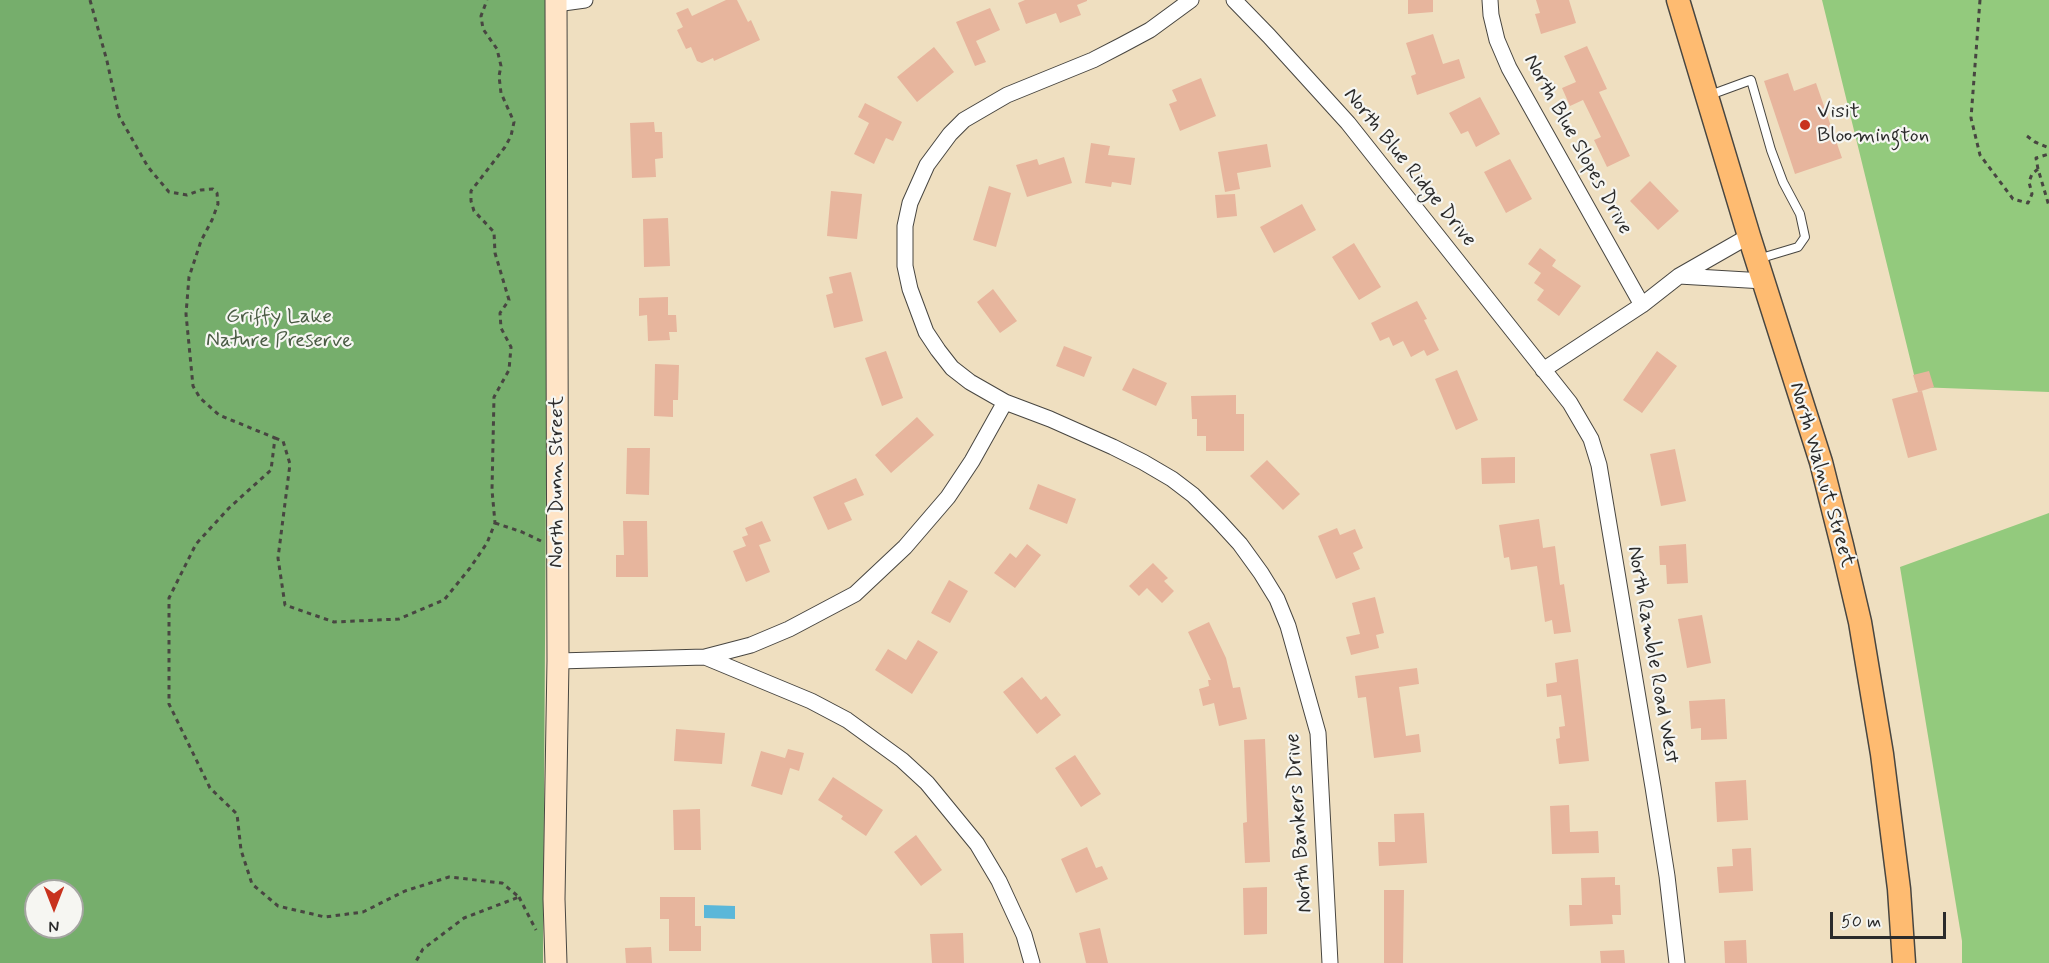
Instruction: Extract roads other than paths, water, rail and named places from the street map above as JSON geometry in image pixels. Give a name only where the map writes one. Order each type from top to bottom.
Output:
[{"type":"main road","name":"North Walnut Street","points":[[1677,0],[1821,462],[1842,544],[1860,622],[1882,754],[1893,832],[1904,963]]},
{"type":"street","points":[[556,2],[585,0]]},
{"type":"street","name":"North Bankers Drive","points":[[1191,0],[1150,30],[1122,45],[1093,60],[1007,95],[981,108],[964,120],[939,148],[923,174],[910,203],[905,226],[905,266],[917,310],[926,332],[952,368],[970,382],[1005,402],[1113,447],[1172,479],[1193,495],[1218,520],[1240,544],[1267,582],[1288,626],[1318,733],[1330,963]]},
{"type":"street","name":"North Blue Ridge Drive","points":[[1234,0],[1348,123],[1543,370]]},
{"type":"street","name":"North Blue Slopes Drive","points":[[1490,0],[1497,40],[1509,68],[1642,305]]},
{"type":"street","name":"North Dunn Street","points":[[556,2],[558,549],[554,899],[556,963]]},
{"type":"street","points":[[1543,370],[1642,305],[1679,276],[1749,236]]},
{"type":"street","points":[[1679,276],[1764,281]]},
{"type":"street","name":"North Ramble Road West","points":[[1543,370],[1582,422],[1591,439],[1599,465],[1667,876],[1677,963]]},
{"type":"street","points":[[558,661],[705,657],[751,645],[855,594],[905,547],[935,514],[972,461],[1005,402]]},
{"type":"street","points":[[705,657],[811,701],[847,720],[902,760],[927,783],[977,844],[999,881],[1024,935],[1032,963]]},
{"type":"lane","points":[[1706,96],[1751,80],[1771,150],[1783,182],[1800,214],[1804,237],[1798,247],[1757,260]]},
{"type":"water","points":[[704,905],[735,906],[735,919],[704,918]]},
{"type":"place","name":"Visit Bloomington","points":[[1805,125]]},
{"type":"park label","name":"Griffy Lake Nature Preserve","points":[[279,330]]}]
